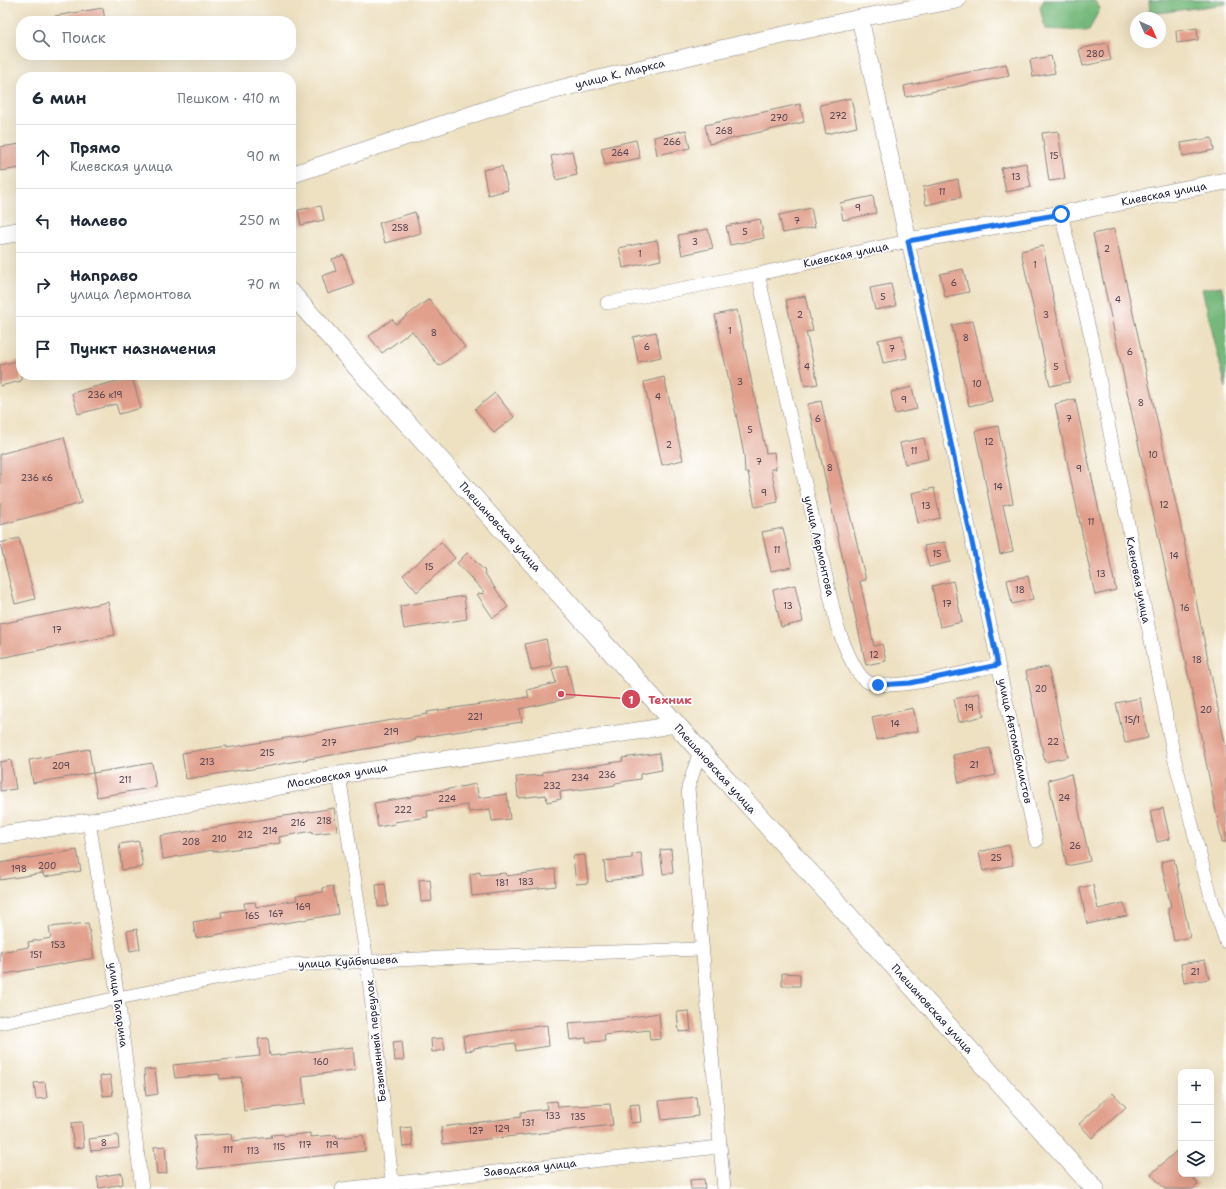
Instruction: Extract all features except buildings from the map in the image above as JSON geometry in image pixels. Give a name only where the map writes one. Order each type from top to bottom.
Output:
[{"type":"main road","points":[[0,235],[16,232]]},
{"type":"main road","name":"Плешановская улица","points":[[296,299],[675,724],[1095,1189]]},
{"type":"street","name":"улица К. Маркса","points":[[296,173],[515,100],[707,52],[860,18],[957,0]]},
{"type":"street","points":[[860,18],[908,241]]},
{"type":"street","name":"Киевская улица","points":[[607,303],[758,274],[908,241],[1061,214],[1226,181]]},
{"type":"street","name":"Кленовая улица","points":[[1061,214],[1091,337],[1174,757],[1211,897],[1226,942]]},
{"type":"street","name":"улица Автомобилистов","points":[[908,241],[1036,841]]},
{"type":"street","name":"улица Лермонтова","points":[[758,274],[837,626],[856,670],[867,682],[878,685],[902,684],[998,665]]},
{"type":"street","name":"Московская улица","points":[[0,835],[89,822],[338,774],[644,730],[675,724]]},
{"type":"street","points":[[700,751],[688,788],[701,950],[724,1189]]},
{"type":"street","name":"Безымянный переулок","points":[[338,774],[367,962],[393,1186]]},
{"type":"street","name":"улица Гагарина","points":[[89,822],[118,998],[142,1189]]},
{"type":"street","name":"улица Куйбышева","points":[[0,1023],[118,998],[288,965],[701,950]]},
{"type":"street","name":"Заводская улица","points":[[342,1189],[393,1186],[719,1147]]},
{"type":"green space","points":[[1044,0],[1094,0],[1100,8],[1089,31],[1045,29],[1040,7]]},
{"type":"green space","points":[[1149,0],[1226,0],[1226,4],[1165,12],[1150,12]]},
{"type":"green space","points":[[1221,286],[1226,301],[1226,388],[1202,289]]},
{"type":"place","name":"Техник","points":[[561,694]]},
{"type":"route","points":[[878,685],[910,683],[998,665],[908,241],[1061,214]]}]
